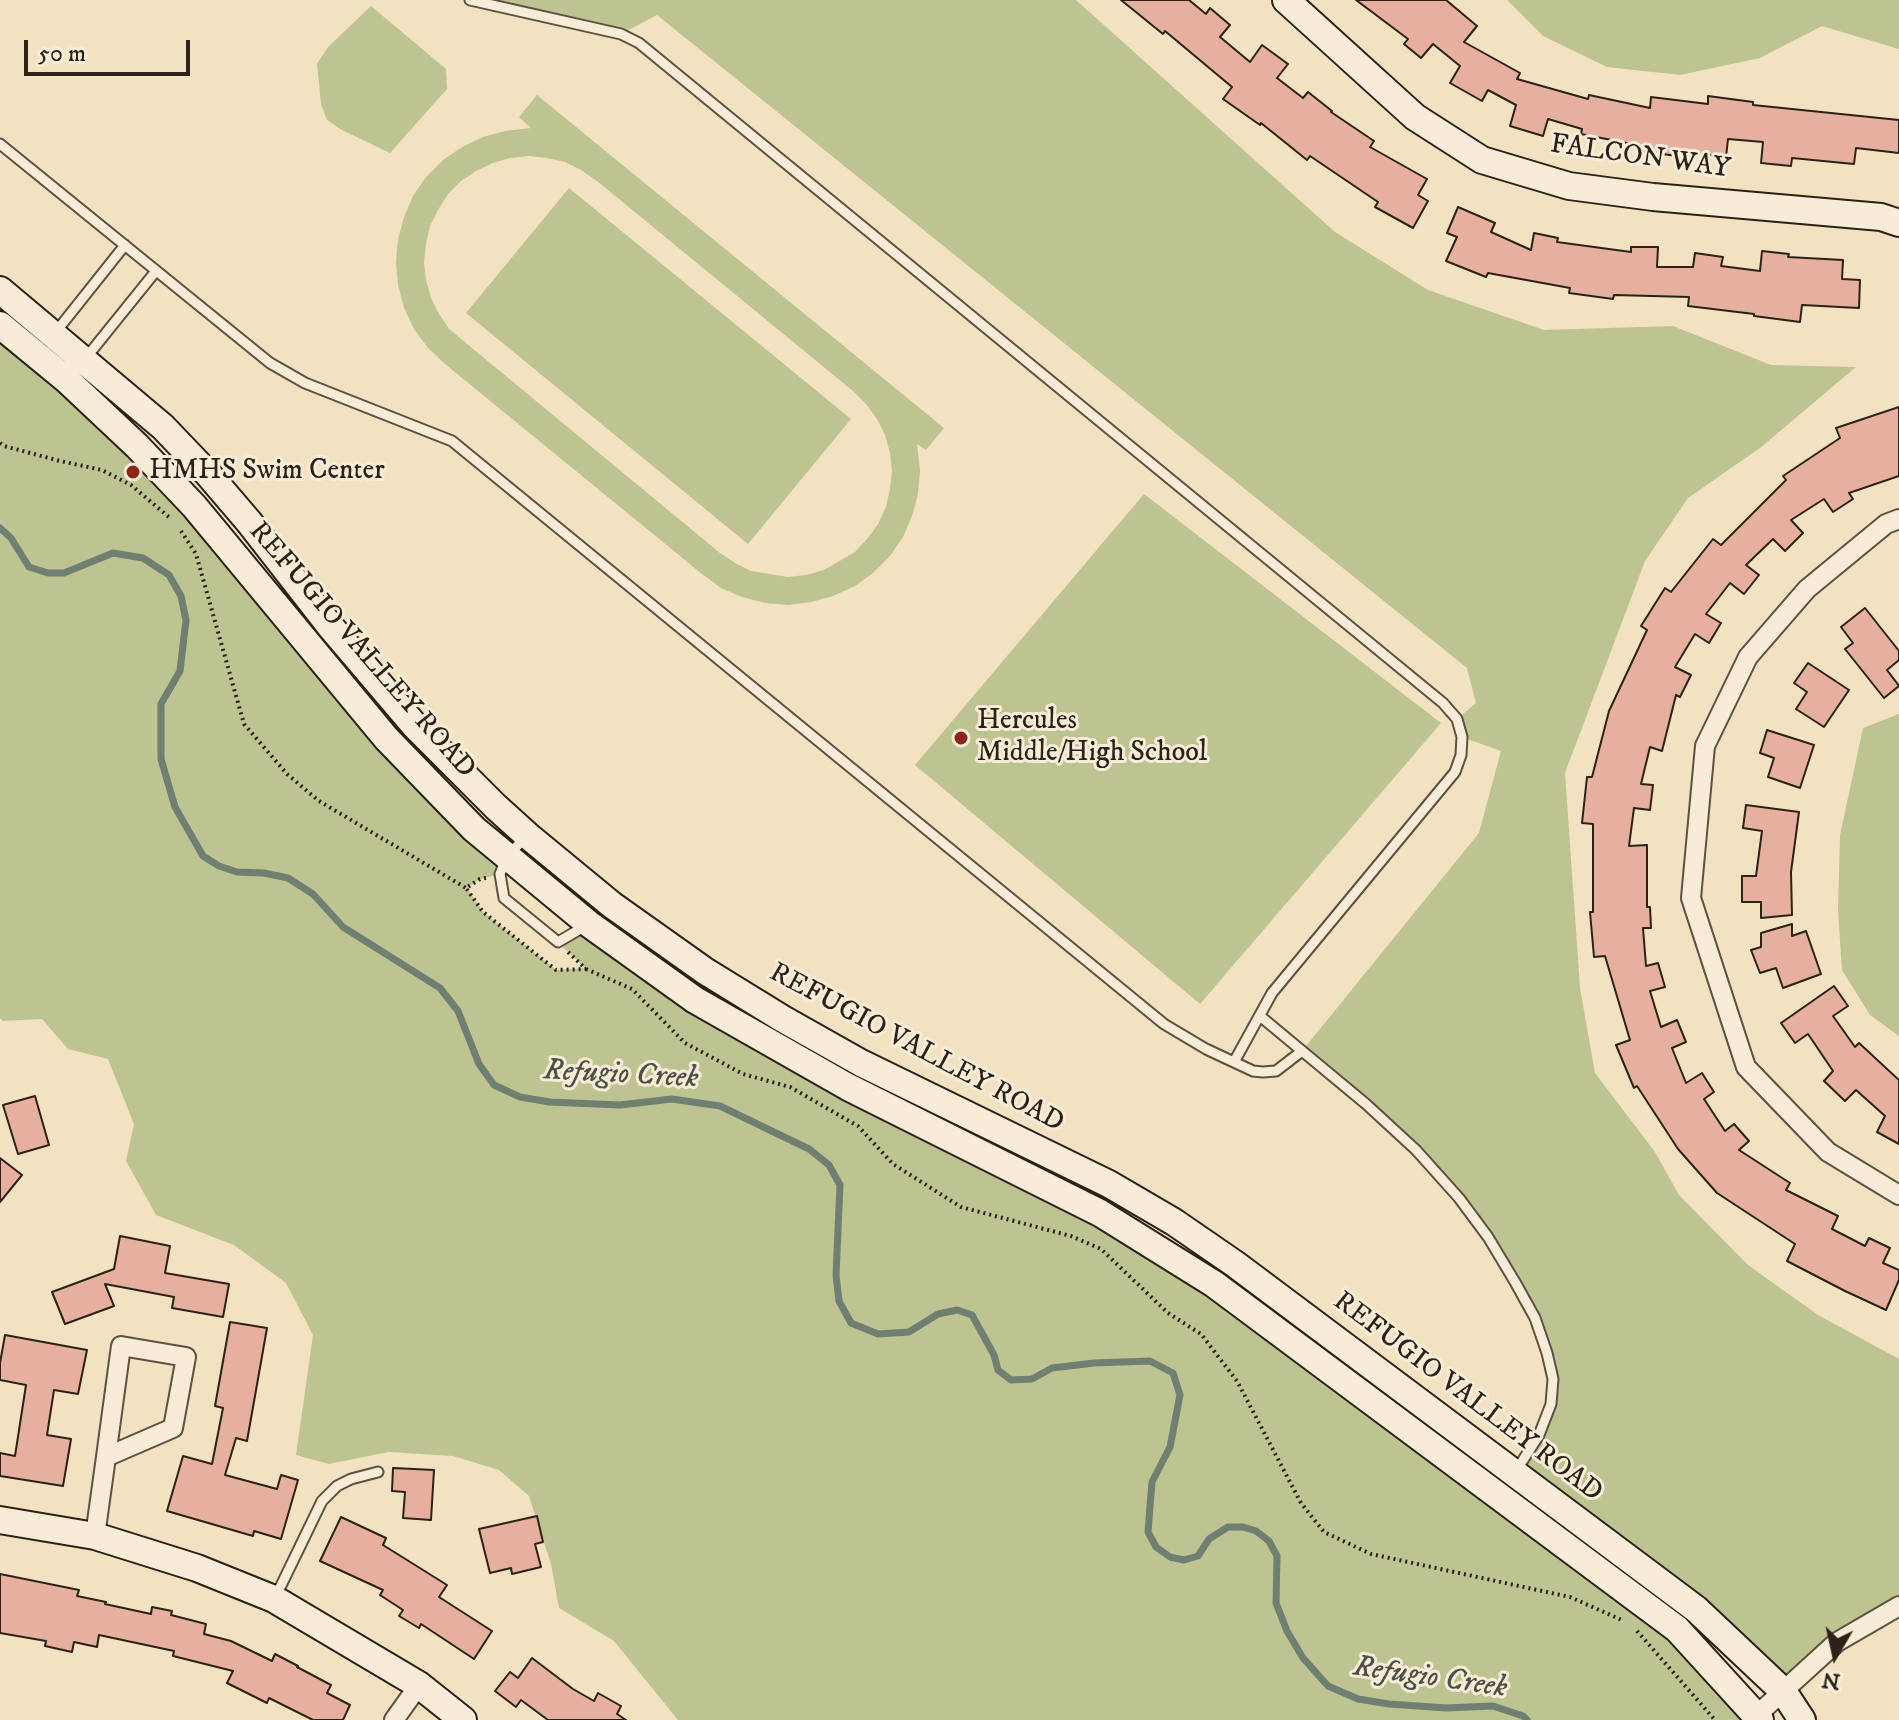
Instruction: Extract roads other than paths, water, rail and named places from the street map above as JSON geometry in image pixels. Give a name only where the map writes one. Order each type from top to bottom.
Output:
[{"type":"street","name":"FALCON WAY","points":[[1286,0],[1415,117],[1482,160],[1569,186],[1653,197],[1881,217],[1899,223]]},
{"type":"street","name":"REFUGIO VALLEY ROAD","points":[[0,290],[46,345],[76,370],[163,427],[249,522],[330,626],[415,726],[527,835],[635,922],[705,971],[861,1063],[1109,1184],[1174,1222],[1235,1264],[1696,1609],[1783,1691],[1802,1720]]},
{"type":"street","name":"REFUGIO VALLEY ROAD","points":[[0,325],[46,345]]},
{"type":"street","name":"REFUGIO VALLEY ROAD","points":[[76,370],[137,446],[194,506],[386,738],[474,829],[589,924],[695,1000],[848,1087],[1100,1213],[1214,1284],[1677,1629],[1759,1718]]},
{"type":"street","points":[[1899,519],[1886,524],[1807,589],[1748,657],[1705,746],[1691,898],[1746,1067],[1828,1152],[1899,1195]]},
{"type":"street","points":[[95,1536],[121,1346],[186,1357],[173,1428],[106,1457]]},
{"type":"street","points":[[0,1520],[95,1536],[197,1568],[274,1599],[419,1685],[463,1720]]},
{"type":"street","points":[[1759,1718],[1783,1691],[1837,1642],[1899,1606]]},
{"type":"street","points":[[394,1720],[419,1685]]},
{"type":"lane","points":[[470,0],[621,34],[639,43],[1443,703],[1457,719],[1462,737],[1461,755],[1455,772],[1272,993],[1234,1062]]},
{"type":"lane","points":[[0,144],[270,363],[305,383],[452,441],[1164,1024],[1206,1049],[1253,1071],[1276,1071],[1302,1051]]},
{"type":"lane","points":[[46,345],[125,245]]},
{"type":"lane","points":[[76,370],[156,271]]},
{"type":"lane","points":[[507,856],[527,835]]},
{"type":"lane","points":[[1260,1016],[1416,1150],[1459,1198],[1488,1237],[1535,1318],[1553,1379],[1551,1404],[1539,1435],[1514,1473]]},
{"type":"lane","points":[[274,1599],[322,1501],[337,1486],[378,1472]]},
{"type":"waterway","name":"Refugio Creek","points":[[0,528],[11,538],[29,567],[48,573],[64,573],[113,553],[143,558],[169,575],[181,596],[186,620],[180,671],[161,704],[161,759],[175,807],[203,856],[237,872],[288,878],[313,894],[343,927],[440,988],[458,1011],[479,1064],[494,1085],[520,1097],[550,1102],[620,1105],[672,1099],[720,1106],[809,1149],[829,1165],[840,1185],[836,1275],[839,1301],[851,1323],[878,1334],[909,1332],[938,1314],[957,1310],[972,1315],[994,1355],[998,1370],[1011,1380],[1032,1379],[1052,1368],[1094,1363],[1150,1361],[1173,1373],[1180,1395],[1170,1447],[1152,1482],[1148,1532],[1156,1547],[1170,1557],[1184,1560],[1198,1556],[1209,1539],[1228,1527],[1256,1531],[1269,1541],[1277,1556],[1276,1603],[1287,1631],[1303,1658],[1328,1686],[1358,1699],[1389,1704],[1446,1708],[1493,1706],[1527,1720]]},
{"type":"place","name":"HMHS Swim Center","points":[[133,472]]},
{"type":"place","name":"Hercules Middle/High School","points":[[961,738]]}]
